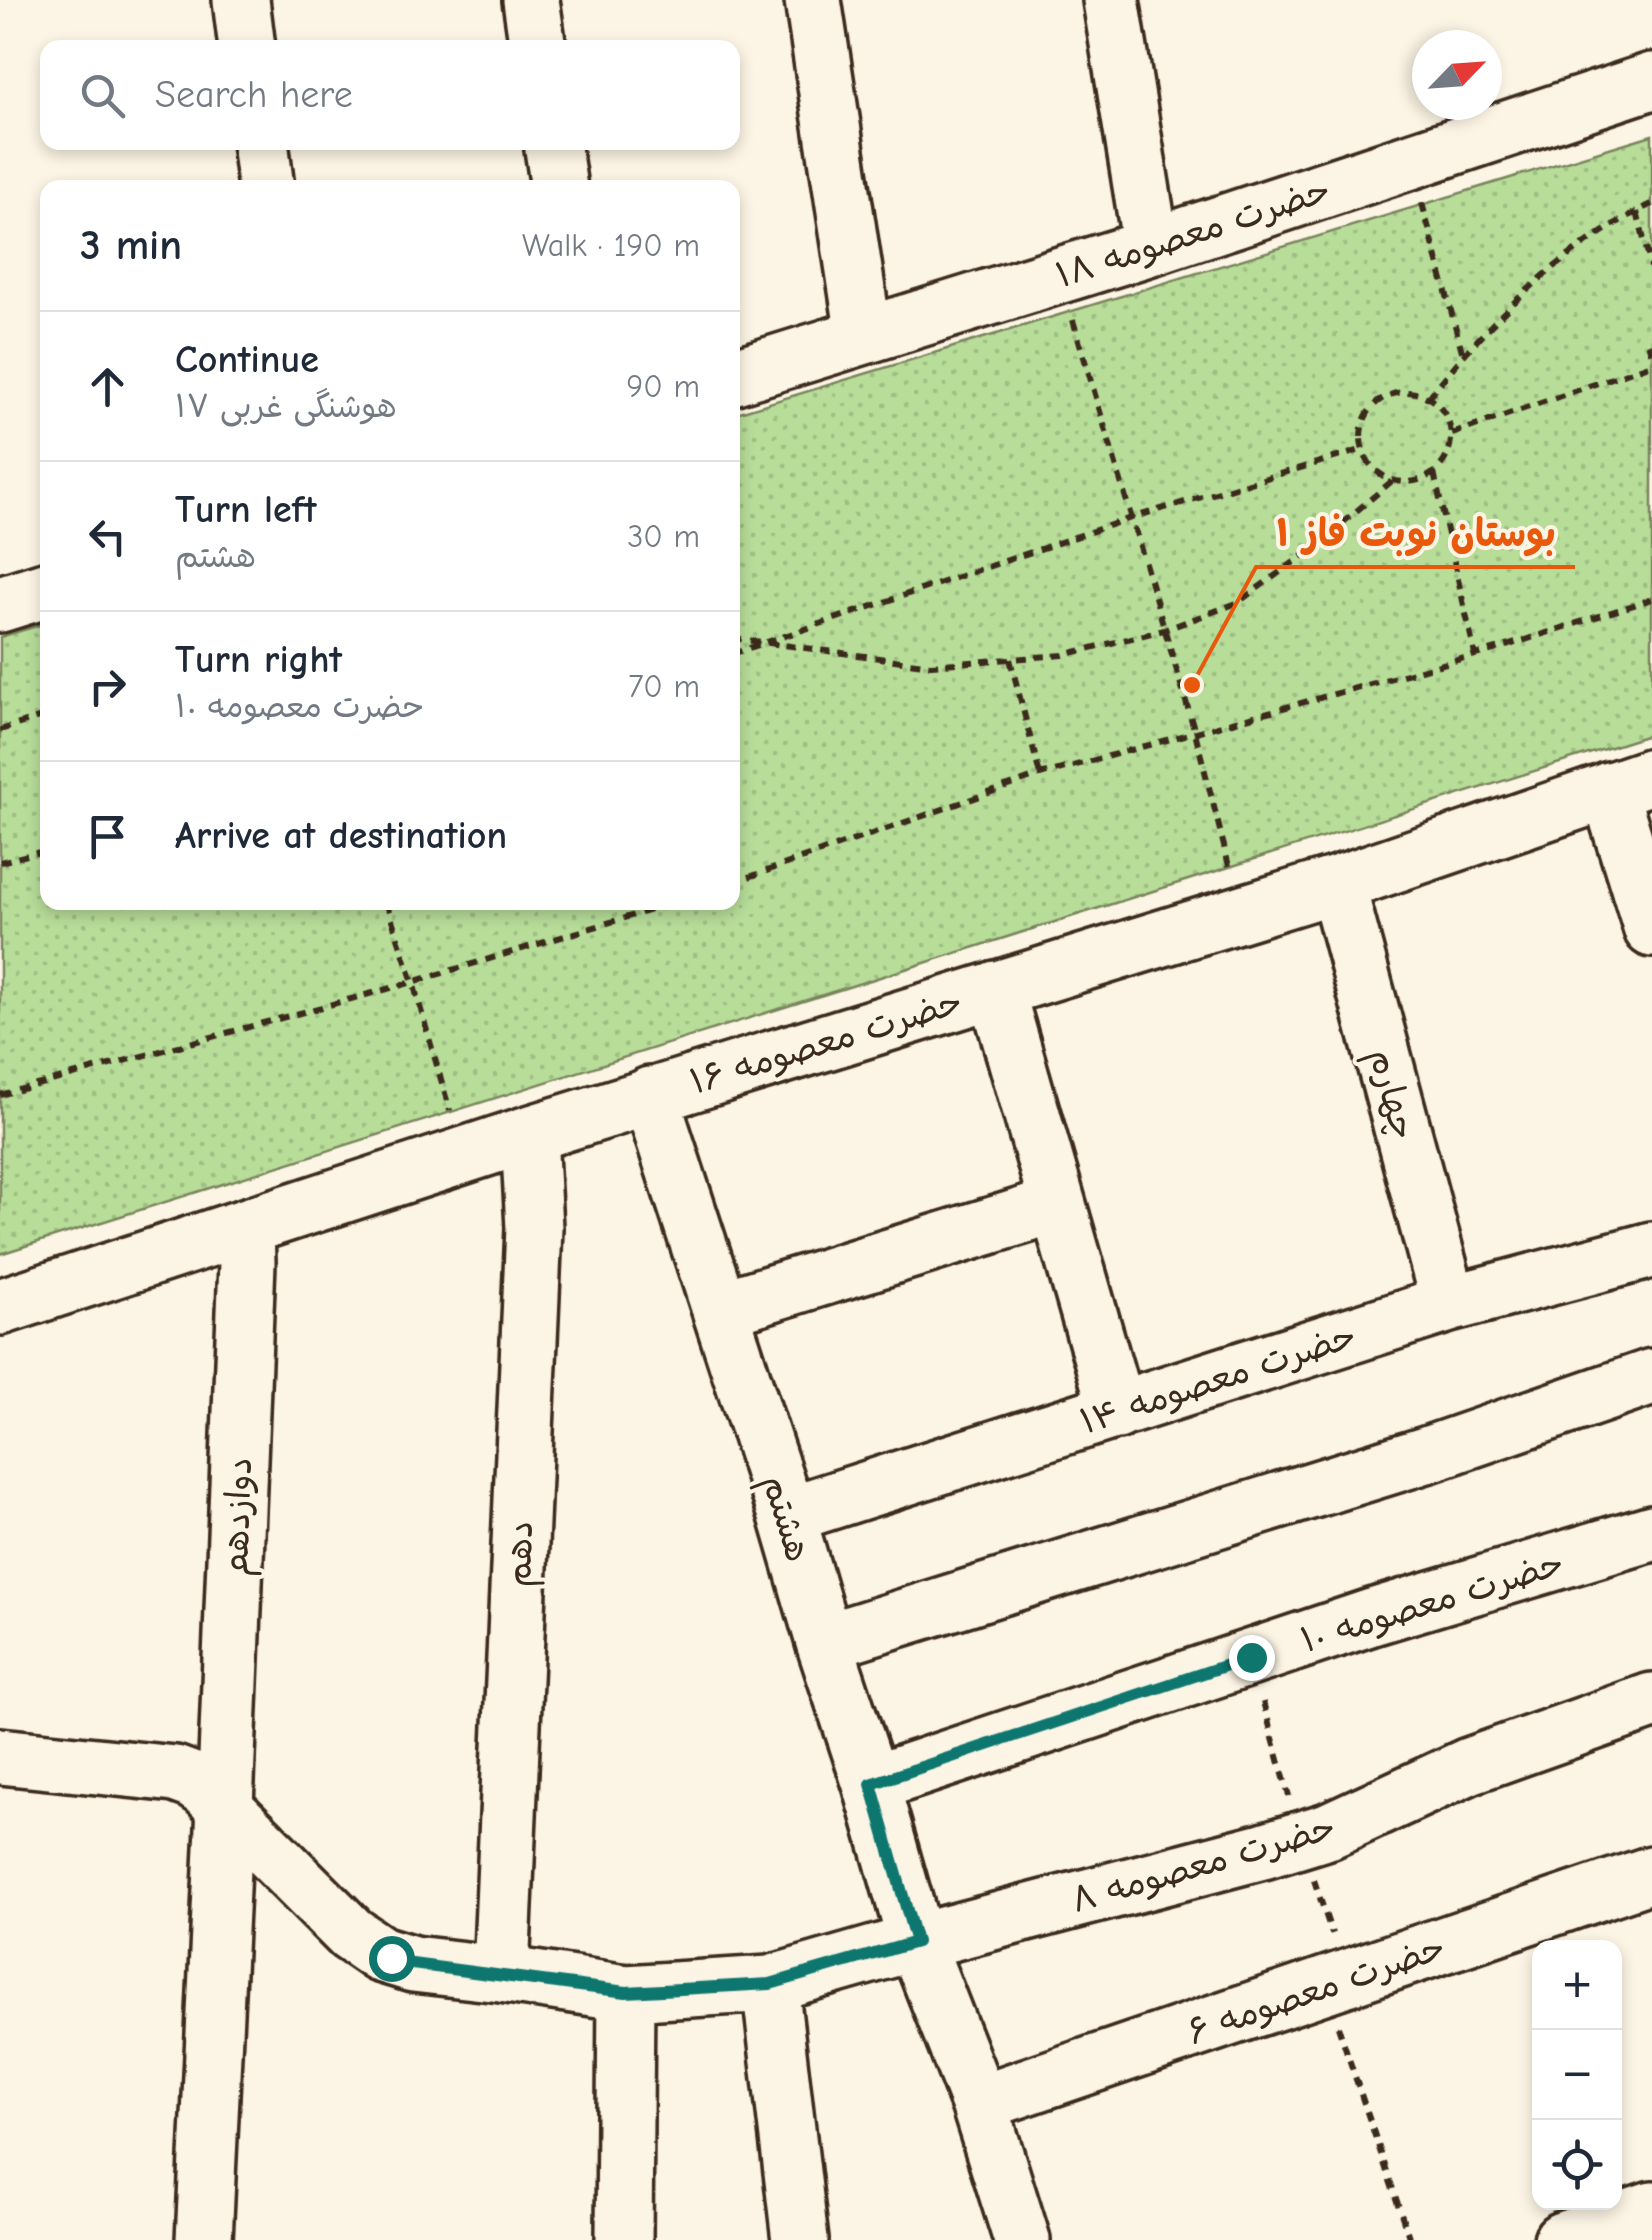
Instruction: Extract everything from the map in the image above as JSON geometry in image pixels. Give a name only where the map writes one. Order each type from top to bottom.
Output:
[{"type":"street","points":[[241,0],[246,40]]},
{"type":"street","points":[[531,0],[537,40]]},
{"type":"street","points":[[813,0],[864,336]]},
{"type":"street","points":[[1111,0],[1151,248]]},
{"type":"street","name":"حضرت معصومه ۱۸","points":[[740,375],[1151,248],[1652,81]]},
{"type":"street","points":[[261,150],[265,180]]},
{"type":"street","points":[[553,150],[558,180]]},
{"type":"street","points":[[0,604],[40,592]]},
{"type":"street","points":[[1630,783],[1652,929]]},
{"type":"street","name":"حضرت معصومه ۱۶","points":[[0,1307],[529,1134],[1337,884],[1630,783]]},
{"type":"street","name":"چهارم","points":[[1337,884],[1449,1304]]},
{"type":"street","points":[[996,989],[1117,1411]]},
{"type":"street","name":"هشتم","points":[[650,1096],[787,1515],[916,1942],[979,2103],[1022,2240]]},
{"type":"street","name":"دهم","points":[[502,1974],[534,1228],[529,1134]]},
{"type":"street","points":[[720,1309],[1058,1206]]},
{"type":"street","name":"دوازدهم","points":[[204,2240],[225,1806],[246,1227]]},
{"type":"street","name":"حضرت معصومه ۱۴","points":[[787,1515],[1449,1304],[1652,1250]]},
{"type":"street","points":[[824,1642],[1429,1454],[1652,1377]]},
{"type":"street","name":"حضرت معصومه ۱۰","points":[[871,1784],[1372,1617],[1652,1534]]},
{"type":"street","name":"حضرت معصومه ۸","points":[[0,1756],[174,1774],[199,1784],[328,1911],[371,1949],[391,1958],[626,1992],[770,1984],[1263,1851],[1328,1830],[1470,1766],[1652,1701]]},
{"type":"street","name":"حضرت معصومه ۶","points":[[979,2103],[1652,1874]]},
{"type":"street","points":[[770,1984],[800,2240]]},
{"type":"street","points":[[624,2240],[626,1992]]},
{"type":"street","points":[[1562,2240],[1652,2209]]},
{"type":"path","points":[[1411,161],[1464,356]]},
{"type":"path","points":[[1429,397],[1528,289],[1590,238],[1652,204]]},
{"type":"path","points":[[1637,212],[1652,271]]},
{"type":"path","points":[[1060,276],[1195,732],[1241,913]]},
{"type":"path","points":[[1652,345],[1652,355]]},
{"type":"path","points":[[1452,434],[1652,364]]},
{"type":"path","points":[[1408,390],[1429,397],[1445,412],[1452,434],[1448,456],[1434,473],[1414,482],[1392,481],[1373,470],[1361,450],[1360,428],[1369,408],[1387,394],[1408,390]]},
{"type":"path","points":[[740,651],[1131,518],[1361,450]]},
{"type":"path","points":[[1434,473],[1475,654]]},
{"type":"path","points":[[740,639],[931,665],[1063,656],[1164,630],[1236,603],[1308,552],[1392,481]]},
{"type":"path","points":[[740,880],[1040,775],[1475,654],[1652,599]]},
{"type":"path","points":[[1010,659],[1040,775]]},
{"type":"path","points":[[0,730],[40,718]]},
{"type":"path","points":[[0,862],[40,852]]},
{"type":"path","points":[[389,910],[463,1155]]},
{"type":"path","points":[[0,1095],[413,982],[647,910]]},
{"type":"path","points":[[1324,1987],[1410,2240]]},
{"type":"green space","points":[[1652,135],[1652,734],[0,1254],[0,637],[40,625],[40,910],[740,910],[740,412]]},
{"type":"place","name":"بوستان نوبت فاز ۱","points":[[1192,685]]},
{"type":"route","points":[[391,1958],[626,1992],[770,1984],[916,1942],[871,1784],[1251,1657]]}]
